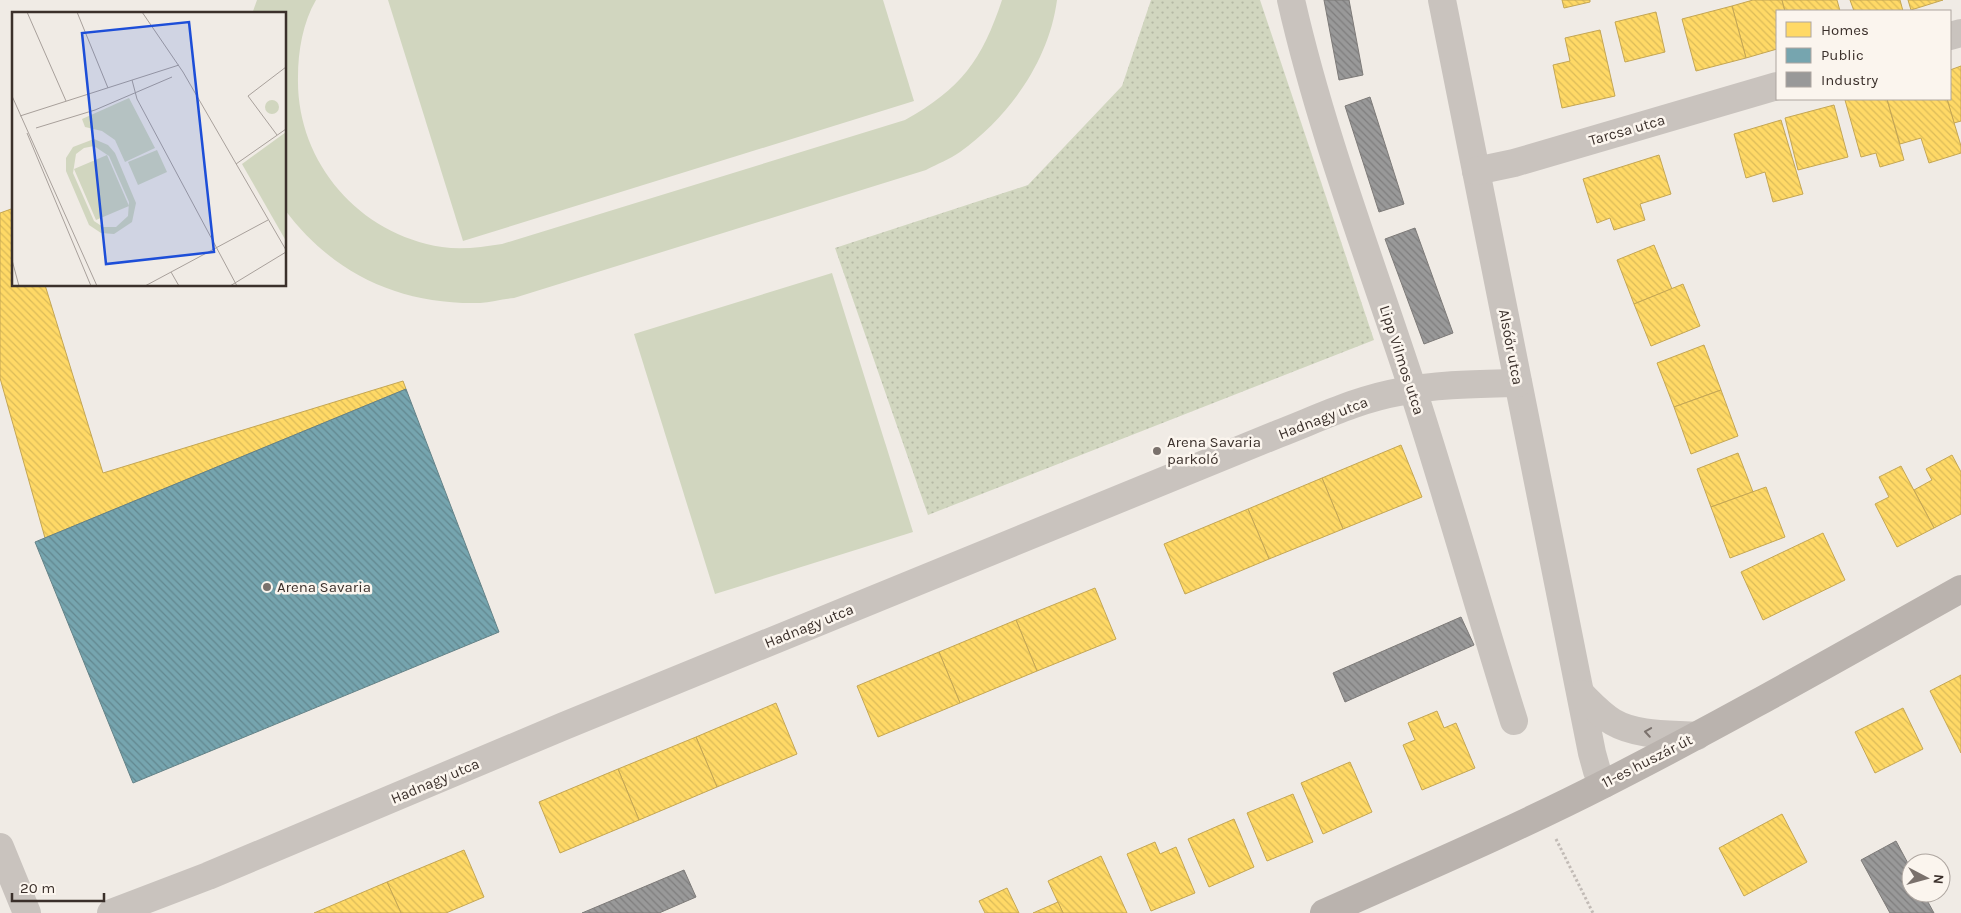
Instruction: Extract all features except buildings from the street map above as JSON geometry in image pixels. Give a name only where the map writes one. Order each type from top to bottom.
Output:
[{"type":"main road","name":"11-es huszár út","points":[[1324,913],[1543,814],[1604,784],[1697,736],[1961,589]]},
{"type":"street","name":"Lipp Vilmos utca","points":[[1292,0],[1301,44],[1328,135],[1412,390],[1514,720]]},
{"type":"street","name":"Alsóőr utca","points":[[1442,0],[1592,753],[1604,784]]},
{"type":"street","name":"Tarcsa utca","points":[[1476,171],[1514,163],[1776,86]]},
{"type":"street","name":"Hadnagy utca","points":[[111,913],[208,876],[564,726],[1269,438],[1358,404],[1397,392],[1452,384],[1518,383]]},
{"type":"street","points":[[1581,694],[1614,723],[1653,733],[1697,736]]},
{"type":"street","points":[[0,847],[27,913]]},
{"type":"path","points":[[1543,814],[1593,913]]},
{"type":"green space","points":[[257,0],[316,0],[311,9],[300,47],[298,77],[300,108],[308,137],[321,164],[338,189],[359,210],[384,227],[412,239],[442,247],[457,248],[502,244],[905,120],[941,97],[967,71],[986,40],[1002,0],[1057,0],[1053,23],[1045,45],[1036,66],[1024,86],[995,122],[978,138],[948,159],[926,170],[514,298],[480,303],[451,302],[423,298],[396,291],[370,281],[324,252],[286,211],[286,12],[253,12]]},
{"type":"green space","points":[[388,0],[883,0],[914,101],[463,241]]},
{"type":"green space","points":[[1151,0],[1260,0],[1374,340],[928,515],[835,248],[1028,185],[1122,86]]},
{"type":"green space","points":[[832,273],[913,532],[715,594],[634,334]]},
{"type":"place","name":"Arena Savaria parkoló","points":[[1157,451]]},
{"type":"place","name":"Arena Savaria","points":[[267,587]]}]
